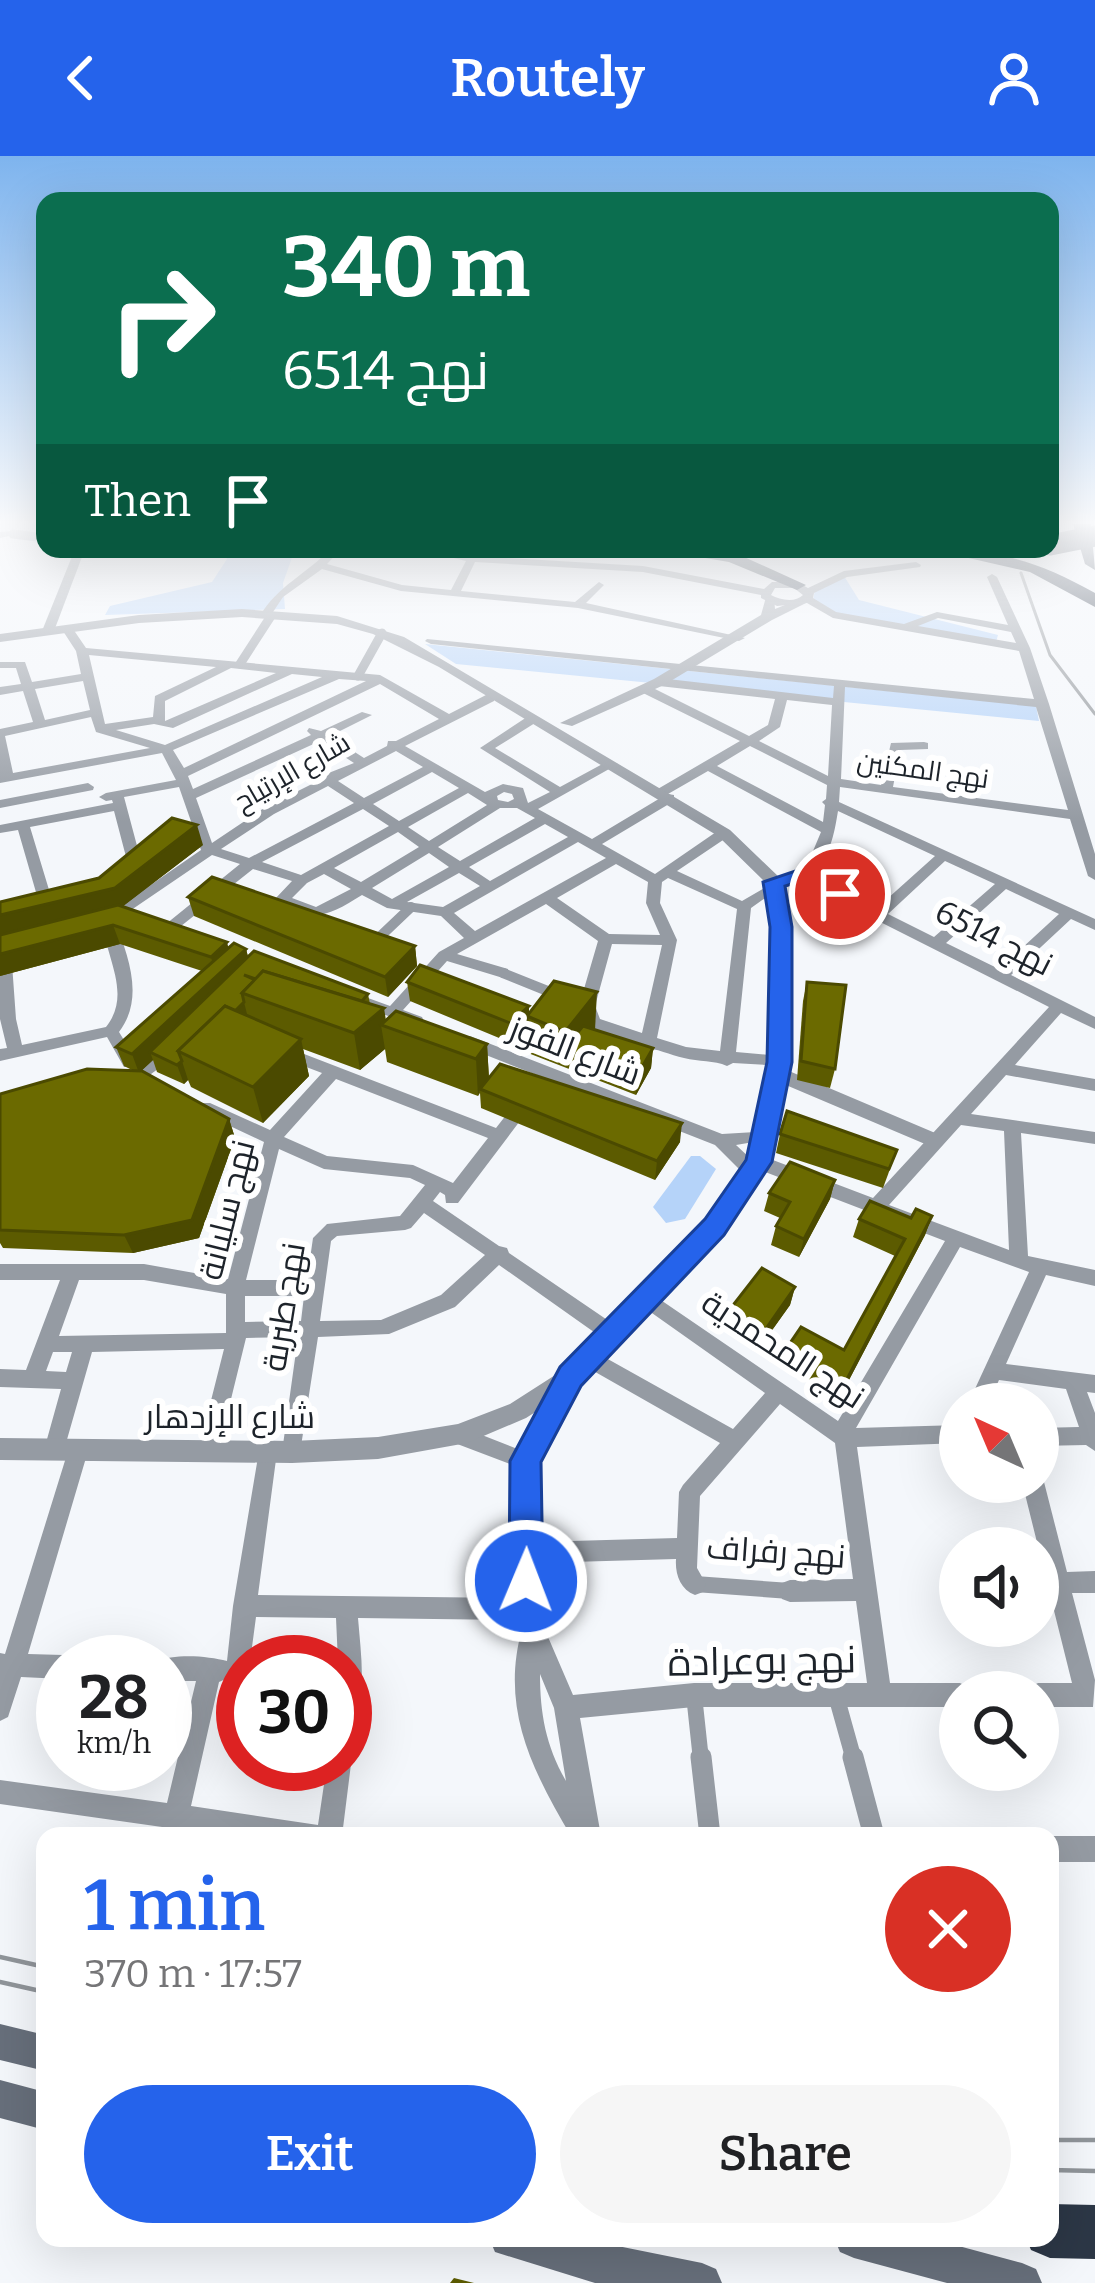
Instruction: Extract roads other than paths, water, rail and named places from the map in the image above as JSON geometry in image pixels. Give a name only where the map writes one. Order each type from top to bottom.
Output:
[{"type":"highway","points":[[1059,2231],[1095,2233]]},
{"type":"main road","points":[[0,2042],[36,2051]]},
{"type":"main road","points":[[0,2098],[36,2108]]},
{"type":"main road","points":[[540,2247],[606,2266],[701,2283]]},
{"type":"main road","points":[[888,2247],[1022,2283]]},
{"type":"street","points":[[48,631],[51,623]]},
{"type":"street","points":[[0,638],[147,623]]},
{"type":"street","points":[[158,720],[159,699],[237,664],[263,623]]},
{"type":"street","points":[[342,623],[382,633],[535,722],[570,732],[612,764],[724,833],[774,882],[781,927],[779,1068],[756,1167],[1029,1264],[1095,1278]]},
{"type":"street","points":[[668,623],[740,638]]},
{"type":"street","points":[[570,732],[740,638],[758,623]]},
{"type":"street","points":[[879,623],[1024,648]]},
{"type":"street","points":[[904,628],[917,623]]},
{"type":"street","points":[[984,623],[1014,629]]},
{"type":"street","points":[[1012,623],[1024,648],[1095,876]]},
{"type":"street","points":[[68,628],[82,651],[100,729]]},
{"type":"street","points":[[358,676],[382,633]]},
{"type":"street","points":[[430,641],[1042,704]]},
{"type":"street","points":[[82,651],[380,679],[446,718]]},
{"type":"street","points":[[0,665],[21,664],[40,725]]},
{"type":"street","points":[[100,729],[158,720],[170,725],[293,670]]},
{"type":"street","points":[[95,713],[0,735],[4,778],[166,749],[339,674]]},
{"type":"street","points":[[0,691],[88,676]]},
{"type":"street","points":[[185,784],[380,679]]},
{"type":"street","points":[[727,1060],[744,907],[774,882],[801,875],[824,849],[840,682]]},
{"type":"street","points":[[314,686],[493,803],[523,806],[617,858],[744,907]]},
{"type":"street","points":[[652,686],[838,702]]},
{"type":"street","name":"نهج المكنين","points":[[652,686],[749,745],[831,782],[1073,815]]},
{"type":"street","points":[[248,690],[360,761]]},
{"type":"street","points":[[445,912],[586,840],[749,745],[777,724],[782,696]]},
{"type":"street","name":"شارع الإرتياح","points":[[137,904],[207,849],[326,779],[490,698]]},
{"type":"street","points":[[0,805],[91,798],[118,801],[185,784],[366,716]]},
{"type":"street","points":[[535,722],[486,748],[560,792]]},
{"type":"street","points":[[100,729],[166,749],[185,784],[207,849],[302,880]]},
{"type":"street","points":[[886,790],[893,752]]},
{"type":"street","points":[[85,764],[91,798]]},
{"type":"street","points":[[523,806],[612,764]]},
{"type":"street","points":[[708,766],[828,830]]},
{"type":"street","points":[[171,926],[251,863],[432,767]]},
{"type":"street","points":[[326,779],[490,887]]},
{"type":"street","points":[[265,910],[302,880],[468,788]]},
{"type":"street","points":[[0,829],[91,798]]},
{"type":"street","points":[[118,801],[137,904],[192,935]]},
{"type":"street","points":[[829,802],[1095,925]]},
{"type":"street","points":[[282,899],[320,913],[430,848],[493,803]]},
{"type":"street","points":[[392,905],[545,818]]},
{"type":"street","points":[[22,824],[23,936],[4,1020],[8,1054],[111,1031],[129,1003],[99,921],[137,904]]},
{"type":"street","points":[[649,1044],[670,940],[653,903],[661,876],[724,833]]},
{"type":"street","points":[[880,913],[943,856]]},
{"type":"street","points":[[393,1012],[444,955],[617,858]]},
{"type":"street","points":[[324,868],[392,905],[445,912],[472,937]]},
{"type":"street","name":"نهج 6514","points":[[801,875],[1095,1024]]},
{"type":"street","points":[[938,942],[1004,884]]},
{"type":"street","points":[[548,898],[606,939],[670,940]]},
{"type":"street","points":[[360,955],[411,907]]},
{"type":"street","points":[[1001,975],[1069,913]]},
{"type":"street","points":[[590,1015],[606,939]]},
{"type":"street","points":[[444,955],[503,974],[649,1044],[779,1068],[936,1141]]},
{"type":"street","name":"شارع الفوز","points":[[326,987],[722,1140],[756,1167]]},
{"type":"street","points":[[875,1207],[1059,1006]]},
{"type":"street","points":[[111,1031],[139,1076],[157,1085]]},
{"type":"street","points":[[103,1084],[139,1076],[187,1033]]},
{"type":"street","points":[[268,1046],[500,1136]]},
{"type":"street","points":[[1004,1070],[1095,1085]]},
{"type":"street","name":"نهج سليانة","points":[[208,1452],[236,1335],[235,1288],[273,1138],[332,1073]]},
{"type":"street","name":"نهج طبربة","points":[[242,1635],[244,1606],[310,1331],[311,1288],[326,1232],[397,1226],[412,1219],[422,1202],[447,1187],[500,1136],[547,1073]]},
{"type":"street","points":[[188,1124],[194,1103],[324,1162],[413,1172],[447,1187]]},
{"type":"street","points":[[958,1118],[1095,1138]]},
{"type":"street","points":[[989,1383],[1029,1264],[1012,1126]]},
{"type":"street","name":"شارع الفوز","points":[[722,1140],[766,1135]]},
{"type":"street","name":"شارع الإزدهار","points":[[0,1449],[279,1452],[378,1448],[459,1435],[518,1412],[590,1360],[715,1227],[756,1167]]},
{"type":"street","name":"نهج طبربة","points":[[442,1212],[447,1187]]},
{"type":"street","points":[[422,1202],[615,1336]]},
{"type":"street","points":[[880,1695],[843,1436],[956,1240]]},
{"type":"street","points":[[10,1272],[28,1251]]},
{"type":"street","points":[[144,1272],[150,1251]]},
{"type":"street","points":[[46,1344],[382,1328],[448,1301],[500,1253]]},
{"type":"street","points":[[33,1379],[73,1271]]},
{"type":"street","points":[[10,1272],[144,1272],[235,1288],[311,1288]]},
{"type":"street","name":"نهج المحمدية","points":[[649,1300],[776,1394],[843,1436],[939,1434]]},
{"type":"street","points":[[0,1709],[66,1450],[72,1381],[84,1343]]},
{"type":"street","points":[[590,1360],[736,1441]]},
{"type":"street","points":[[995,1371],[1084,1382],[1094,1439],[1059,1438]]},
{"type":"street","points":[[571,1377],[525,1461],[526,1724],[532,1747],[581,1827]]},
{"type":"street","points":[[0,1378],[72,1381]]},
{"type":"street","name":"نهج رفراف","points":[[776,1394],[693,1484],[686,1571],[695,1584],[790,1592],[862,1591]]},
{"type":"street","points":[[459,1435],[525,1461]]},
{"type":"street","points":[[528,1553],[687,1548]]},
{"type":"street","points":[[1059,1695],[1091,1695],[1059,1583],[1095,1582]]},
{"type":"street","points":[[244,1606],[346,1606],[528,1619]]},
{"type":"street","points":[[346,1606],[347,1635]]},
{"type":"street","points":[[528,1619],[566,1708],[585,1827]]},
{"type":"street","points":[[192,1670],[216,1670]]},
{"type":"street","points":[[176,1827],[210,1670]]},
{"type":"street","points":[[835,1692],[872,1827]]},
{"type":"street","points":[[694,1695],[709,1827]]},
{"type":"street","name":"نهج بوعرادة","points":[[566,1708],[694,1695],[939,1695]]},
{"type":"street","points":[[329,1827],[335,1791]]},
{"type":"street","points":[[0,1792],[171,1827]]},
{"type":"street","points":[[1059,1849],[1095,1850]]},
{"type":"tram line","points":[[1039,623],[1050,655],[1095,714]]},
{"type":"tram line","points":[[0,1957],[36,1965]]},
{"type":"tram line","points":[[0,1982],[36,1990]]},
{"type":"tram line","points":[[1059,2140],[1095,2140]]},
{"type":"tram line","points":[[1059,2170],[1095,2171]]}]
